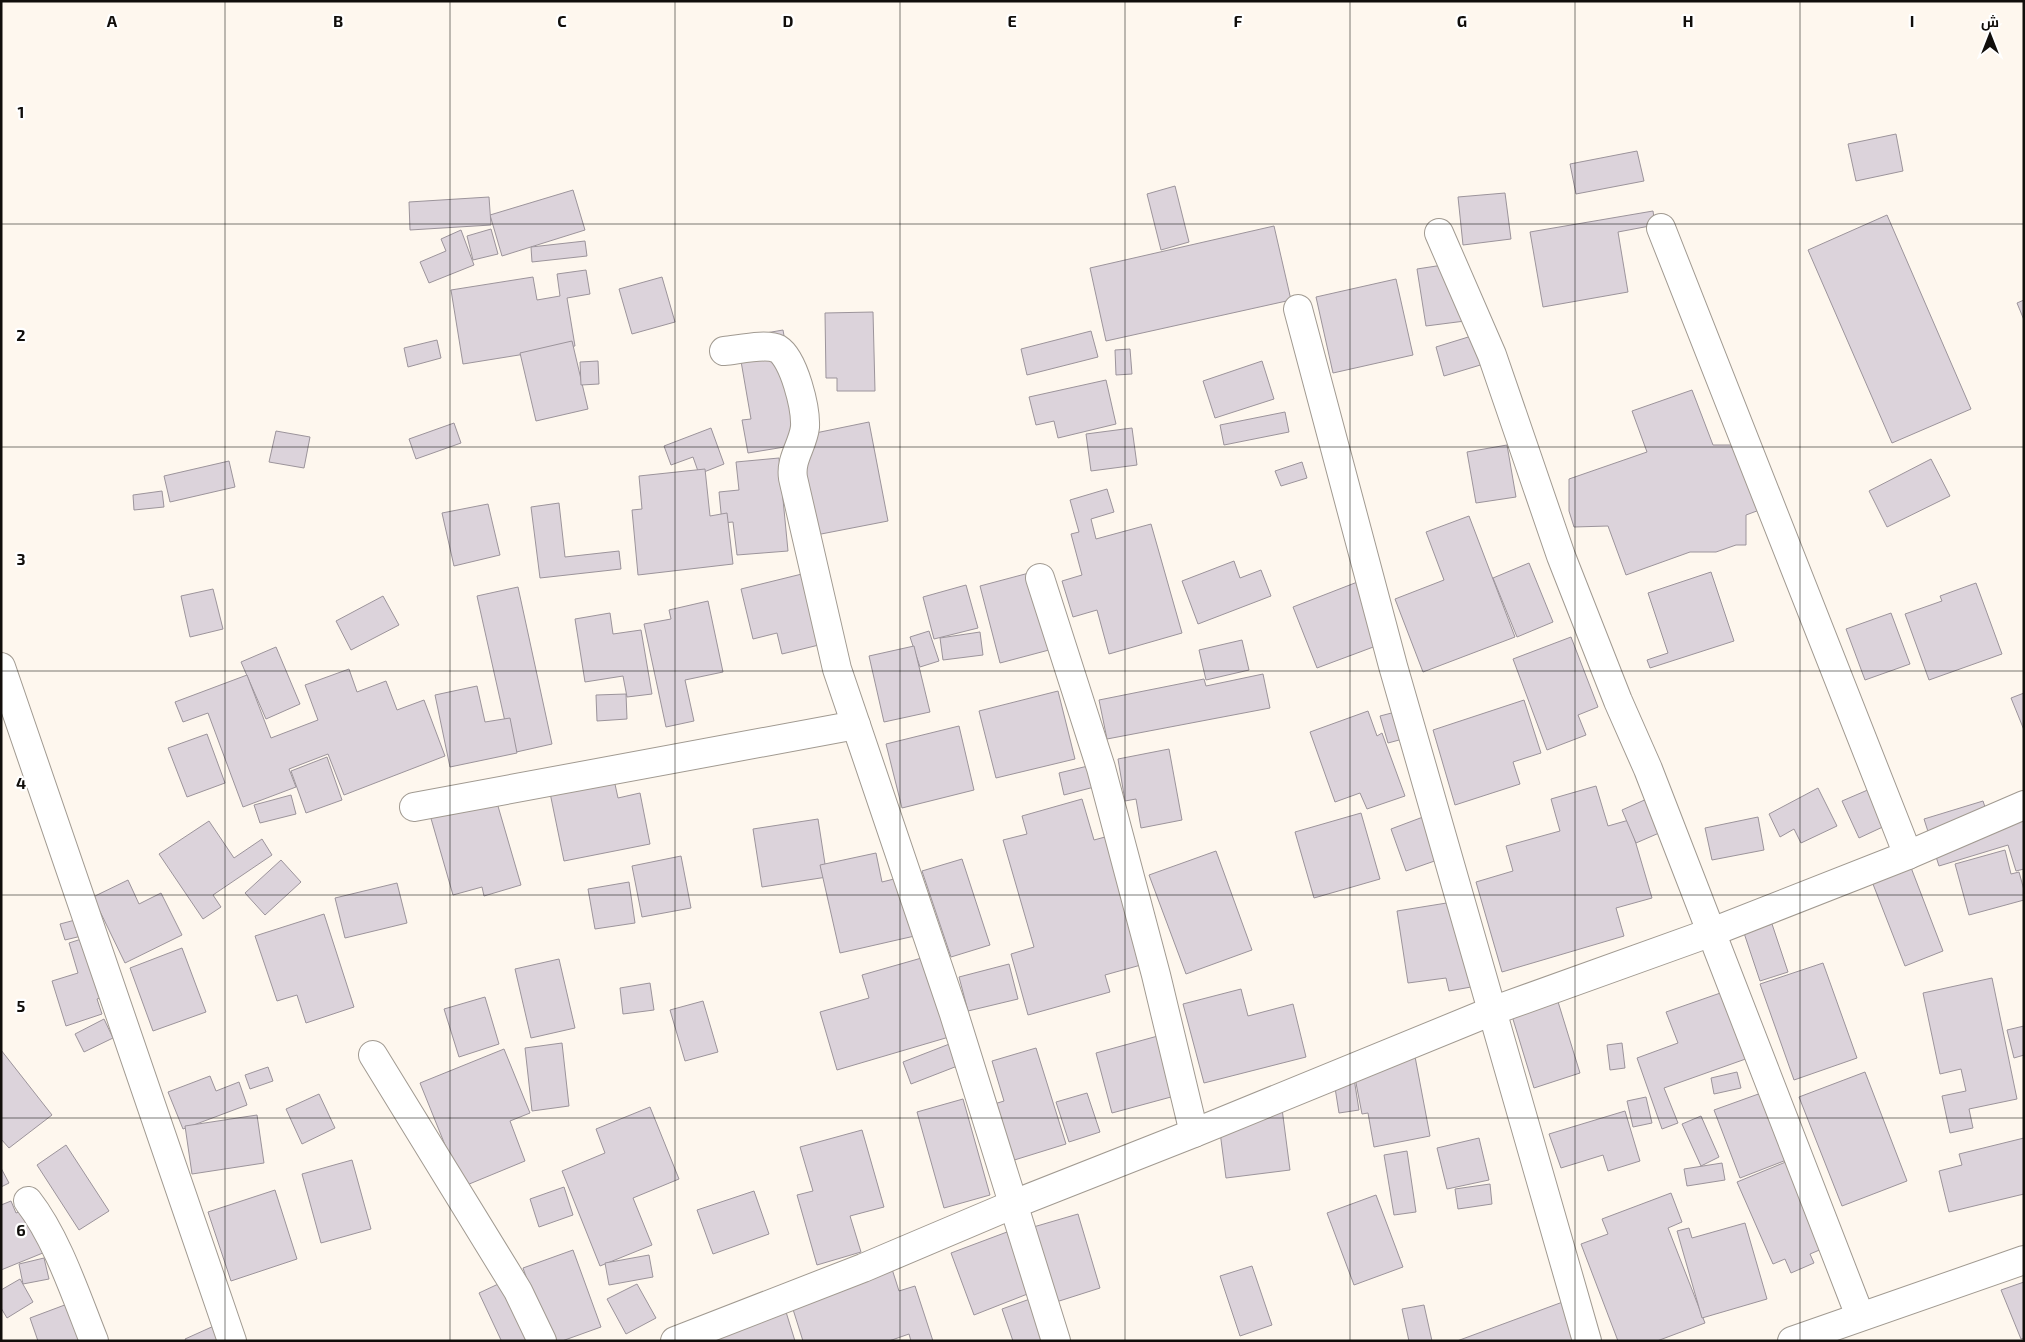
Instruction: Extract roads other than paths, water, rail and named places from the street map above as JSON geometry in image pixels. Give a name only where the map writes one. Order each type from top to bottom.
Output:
[{"type":"street","points":[[1661,228],[1908,855]]},
{"type":"street","points":[[1439,234],[1492,355],[1560,556],[1618,701],[1648,769],[1860,1316]]},
{"type":"street","points":[[1298,309],[1393,666],[1588,1341]]},
{"type":"street","points":[[724,351],[762,347],[777,349],[788,358],[798,386],[805,425],[793,462],[793,478],[838,669],[954,1014],[1056,1341]]},
{"type":"street","points":[[1040,578],[1101,768],[1156,975],[1194,1133]]},
{"type":"street","points":[[1,667],[232,1341]]},
{"type":"street","points":[[414,807],[856,725]]},
{"type":"street","points":[[675,1341],[864,1268],[1014,1204],[1194,1133],[1492,1011],[1712,932],[1908,855],[2024,805]]},
{"type":"street","points":[[373,1055],[518,1291],[542,1341]]},
{"type":"street","points":[[28,1201],[38,1213],[50,1237],[94,1341]]},
{"type":"street","points":[[1792,1341],[1832,1334],[1860,1316],[2024,1260]]}]
